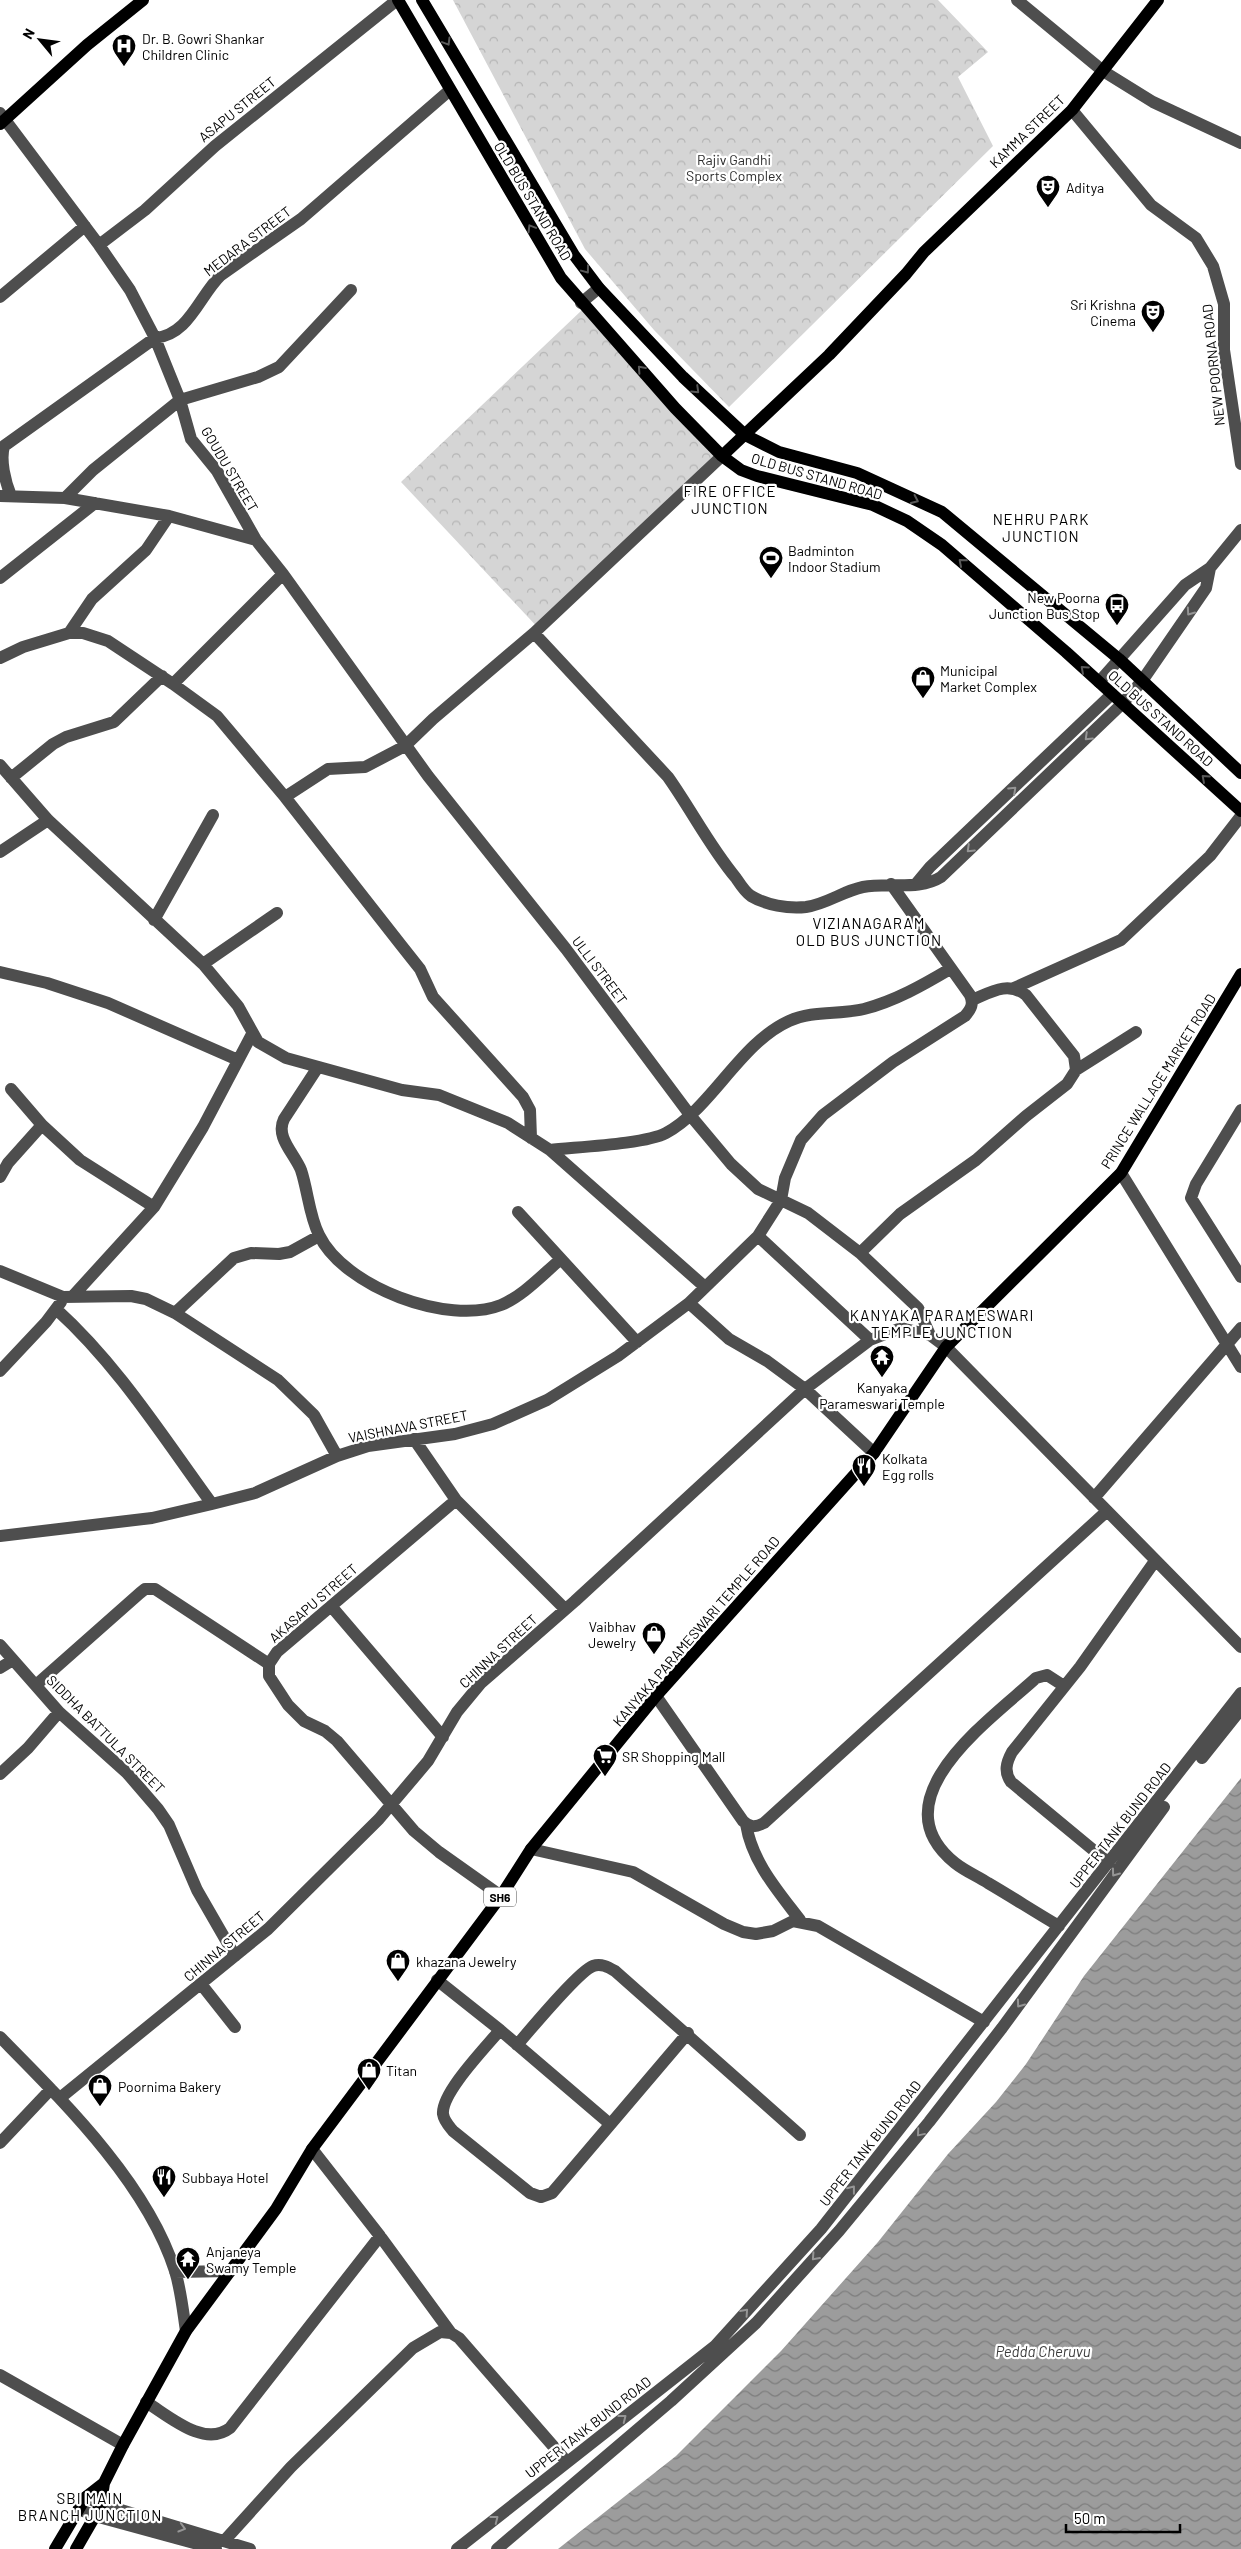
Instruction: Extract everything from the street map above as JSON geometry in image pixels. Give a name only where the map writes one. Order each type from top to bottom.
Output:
[{"type":"main road","points":[[2,119],[87,45],[143,0]]},
{"type":"main road","name":"OLD BUS STAND ROAD","points":[[398,0],[561,278],[722,456],[741,470],[757,476],[855,499],[908,521],[942,545],[1123,703],[1241,810]]},
{"type":"main road","name":"OLD BUS STAND ROAD","points":[[422,0],[574,255],[599,288],[682,377],[745,434],[779,452],[857,473],[942,512],[1119,659],[1241,773]]},
{"type":"main road","name":"KAMMA STREET","points":[[722,456],[829,355],[906,274],[924,252],[1072,110],[1158,0]]},
{"type":"main road","name":"PRINCE WALLACE MARKET ROAD","points":[[946,1347],[1120,1174],[1241,974]]},
{"type":"main road","name":"KANYAKA PARAMESWARI TEMPLE ROAD","points":[[104,2483],[186,2331],[276,2209],[312,2150],[501,1896],[531,1849],[656,1696],[874,1453],[946,1347]]},
{"type":"main road","points":[[76,2549],[101,2504],[104,2483]]},
{"type":"main road","name":"SH6","points":[[55,2549],[86,2497],[104,2483]]},
{"type":"street","name":"ASAPU STREET","points":[[99,245],[144,210],[214,146],[398,0]]},
{"type":"street","points":[[1017,0],[1103,71],[1153,102],[1241,143]]},
{"type":"street","name":"MEDARA STREET","points":[[5,496],[0,456],[4,446],[154,338],[172,334],[184,325],[210,286],[221,275],[308,213],[450,90]]},
{"type":"street","name":"NEW POORNA ROAD","points":[[1072,110],[1151,205],[1196,238],[1213,266],[1224,304],[1224,350],[1241,464]]},
{"type":"street","name":"GOUDU STREET","points":[[2,119],[85,226],[130,290],[154,338],[180,400],[191,439],[217,471],[256,540],[405,746]]},
{"type":"street","points":[[0,297],[85,226]]},
{"type":"street","points":[[582,302],[599,288]]},
{"type":"street","points":[[65,498],[93,470],[180,400],[258,377],[279,367],[351,290]]},
{"type":"street","points":[[285,797],[328,769],[365,767],[405,746],[433,719],[534,633],[722,456]]},
{"type":"street","points":[[5,496],[65,498],[95,503],[168,516],[256,540]]},
{"type":"street","points":[[0,578],[95,503]]},
{"type":"street","points":[[69,633],[92,599],[146,550],[168,516]]},
{"type":"street","points":[[1099,682],[1185,585],[1210,568],[1241,530]]},
{"type":"street","points":[[534,633],[668,777],[686,802],[713,851],[750,896],[780,907],[804,907],[824,903],[862,887],[891,884],[930,884],[941,877],[1123,703],[1142,681],[1206,588],[1210,568]]},
{"type":"street","points":[[173,684],[282,574]]},
{"type":"street","points":[[0,658],[23,647],[69,633],[84,633],[104,639],[162,676],[216,716],[285,797],[415,963],[433,997],[523,1097],[530,1110],[531,1138]]},
{"type":"street","points":[[11,778],[53,744],[66,736],[114,722],[162,676]]},
{"type":"street","points":[[915,885],[930,867],[1112,694]]},
{"type":"street","name":"ULLI STREET","points":[[405,746],[566,949],[690,1115],[747,1181],[758,1189],[808,1212],[860,1253],[918,1308],[930,1335]]},
{"type":"street","points":[[0,765],[48,820],[203,964],[238,1006],[258,1042],[286,1058],[458,1101],[508,1124],[550,1150],[705,1287]]},
{"type":"street","points":[[154,920],[213,815]]},
{"type":"street","points":[[972,1000],[1004,988],[1014,988],[1121,940],[1210,856],[1241,816]]},
{"type":"street","points":[[0,852],[48,820]]},
{"type":"street","points":[[781,1200],[785,1178],[801,1140],[823,1115],[893,1062],[965,1016],[970,1010],[972,1000],[891,884]]},
{"type":"street","points":[[203,964],[277,913]]},
{"type":"street","points":[[550,1150],[655,1138],[677,1127],[745,1056],[769,1034],[788,1021],[805,1015],[863,1009],[914,990],[950,969]]},
{"type":"street","points":[[0,972],[46,983],[108,1003],[238,1060]]},
{"type":"street","points":[[1014,988],[1026,995],[1074,1056],[1076,1070]]},
{"type":"street","points":[[860,1253],[900,1214],[976,1160],[1026,1116],[1067,1084],[1076,1070],[1136,1032]]},
{"type":"street","points":[[0,1371],[67,1297],[154,1207],[194,1143],[252,1034]]},
{"type":"street","points":[[318,1067],[281,1125],[283,1139],[301,1172],[319,1236],[335,1259],[347,1269],[400,1299],[422,1306],[450,1310],[484,1310],[503,1304],[515,1297],[561,1259]]},
{"type":"street","points":[[11,1090],[42,1125],[92,1169],[154,1207]]},
{"type":"street","points":[[1241,1110],[1196,1184],[1191,1198],[1241,1277]]},
{"type":"street","points":[[0,1177],[8,1163],[42,1125]]},
{"type":"street","points":[[1120,1174],[1226,1346],[1241,1367]]},
{"type":"street","name":"VAISHNAVA STREET","points":[[0,1536],[152,1518],[255,1493],[337,1456],[368,1446],[455,1434],[493,1424],[547,1400],[637,1342],[689,1303],[758,1236],[781,1200]]},
{"type":"street","points":[[518,1212],[637,1342]]},
{"type":"street","points":[[175,1313],[234,1258],[251,1253],[279,1254],[290,1252],[319,1236]]},
{"type":"street","points":[[758,1236],[870,1340]]},
{"type":"street","points":[[0,1270],[67,1297],[131,1296],[146,1299],[175,1313],[278,1380],[314,1415],[337,1456]]},
{"type":"street","points":[[689,1303],[729,1338],[767,1361],[805,1388],[874,1453]]},
{"type":"street","points":[[56,1309],[83,1333],[105,1360],[212,1504]]},
{"type":"street","name":"CHINNA STREET","points":[[0,2143],[56,2093],[201,1984],[268,1929],[390,1806],[428,1761],[457,1712],[482,1683],[805,1388],[870,1340],[901,1328],[930,1335],[946,1347],[1106,1512],[1241,1647]]},
{"type":"street","points":[[1094,1498],[1241,1328]]},
{"type":"street","points":[[414,1439],[456,1500],[565,1609]]},
{"type":"street","name":"AKASAPU STREET","points":[[456,1500],[277,1652],[269,1664],[269,1676],[288,1705],[304,1721],[325,1731],[337,1741],[390,1806],[414,1831],[439,1852],[501,1896]]},
{"type":"street","points":[[746,1824],[758,1826],[764,1823],[1106,1512]]},
{"type":"street","points":[[1109,1863],[1026,1796],[1007,1777],[1007,1762],[1012,1752],[1064,1686],[1155,1561]]},
{"type":"street","points":[[36,1685],[140,1593],[150,1588],[155,1589],[269,1664]]},
{"type":"street","points":[[332,1606],[443,1737]]},
{"type":"street","name":"SIDDHA BATTULA STREET","points":[[0,1645],[59,1712],[127,1773],[158,1809],[169,1825],[197,1890],[235,1956]]},
{"type":"street","points":[[0,1668],[14,1660]]},
{"type":"street","points":[[1059,1926],[956,1863],[939,1847],[929,1827],[928,1811],[931,1792],[938,1777],[959,1749],[1036,1678],[1047,1674],[1064,1686]]},
{"type":"street","name":"UPPER TANK BUND ROAD","points":[[457,2549],[715,2346],[821,2229],[1241,1693]]},
{"type":"street","points":[[656,1696],[746,1824],[753,1851],[772,1883],[800,1920]]},
{"type":"street","name":"UPPER TANK BUND ROAD","points":[[497,2549],[657,2414],[756,2323],[838,2231],[929,2122],[996,2036],[1161,1810],[1241,1709]]},
{"type":"street","points":[[0,1774],[28,1748],[59,1712]]},
{"type":"street","points":[[531,1849],[633,1872],[724,1924],[743,1932],[756,1934],[772,1931],[793,1920],[800,1920],[818,1926],[984,2022]]},
{"type":"street","points":[[517,2045],[584,1971],[600,1964],[615,1971],[800,2134]]},
{"type":"street","points":[[437,1980],[500,2030],[610,2124]]},
{"type":"street","points":[[201,1984],[235,2027]]},
{"type":"street","points":[[500,2030],[446,2100],[443,2114],[453,2131],[530,2193],[541,2197],[552,2193],[688,2034]]},
{"type":"street","points":[[0,2037],[56,2093],[138,2193],[158,2229],[175,2272],[186,2331]]},
{"type":"street","points":[[312,2150],[380,2236],[451,2333],[459,2338],[567,2462]]},
{"type":"street","points":[[146,2402],[200,2434],[211,2436],[221,2434],[230,2428],[380,2236]]},
{"type":"street","points":[[175,2272],[230,2271]]},
{"type":"street","points":[[221,2545],[291,2468],[413,2348],[440,2332],[451,2333]]},
{"type":"street","points":[[0,2375],[123,2445]]},
{"type":"street","points":[[86,2497],[101,2504],[221,2545]]},
{"type":"street","points":[[79,2509],[95,2516],[221,2545],[250,2549]]},
{"type":"green space","name":"Rajiv Gandhi Sports Complex","points":[[453,0],[938,0],[988,52],[958,77],[993,146],[729,407],[654,330],[585,249]]},
{"type":"green space","points":[[582,310],[723,460],[542,632],[401,482]]},
{"type":"water","name":"Pedda Cheruvu","points":[[1241,1778],[1241,2549],[558,2549],[676,2456],[781,2351],[878,2242],[948,2154],[996,2102],[1026,2064],[1084,1976]]},
{"type":"place","name":"Dr. B. Gowri Shankar Children Clinic","points":[[124,67]]},
{"type":"place","name":"Aditya","points":[[1048,208]]},
{"type":"place","name":"Sri Krishna Cinema","points":[[1153,333]]},
{"type":"place","name":"Badminton Indoor Stadium","points":[[771,579]]},
{"type":"place","name":"New Poorna Junction Bus Stop","points":[[1117,626]]},
{"type":"place","name":"Municipal Market Complex","points":[[923,699]]},
{"type":"place","name":"Kanyaka Parameswari Temple","points":[[882,1378]]},
{"type":"place","name":"Kolkata Egg rolls","points":[[864,1487]]},
{"type":"place","name":"Vaibhav Jewelry","points":[[654,1655]]},
{"type":"place","name":"SR Shopping Mall","points":[[605,1777]]},
{"type":"place","name":"khazana Jewelry","points":[[398,1982]]},
{"type":"place","name":"Titan","points":[[369,2091]]},
{"type":"place","name":"Poornima Bakery","points":[[100,2107]]},
{"type":"place","name":"Subbaya Hotel","points":[[164,2198]]},
{"type":"place","name":"Anjaneya Swamy Temple","points":[[188,2280]]},
{"type":"district","name":"FIRE OFFICE JUNCTION","points":[[730,500]]},
{"type":"district","name":"NEHRU PARK JUNCTION","points":[[1041,528]]},
{"type":"district","name":"VIZIANAGARAM OLD BUS JUNCTION","points":[[869,932]]},
{"type":"district","name":"KANYAKA PARAMESWARI TEMPLE JUNCTION","points":[[942,1324]]},
{"type":"district","name":"SBI MAIN BRANCH JUNCTION","points":[[90,2506]]}]
